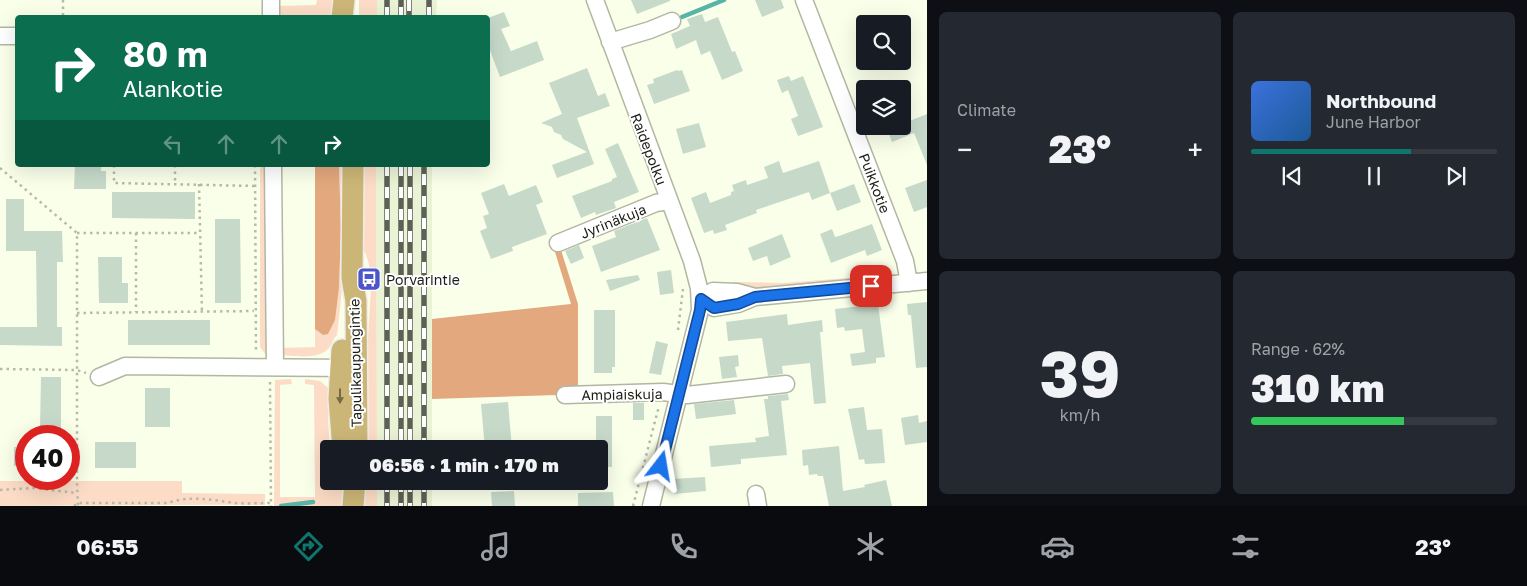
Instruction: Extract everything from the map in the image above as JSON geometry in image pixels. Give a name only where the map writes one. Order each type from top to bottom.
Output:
[{"type":"main road","points":[[342,15],[344,0]]},
{"type":"main road","points":[[355,0],[355,15]]},
{"type":"main road","name":"Tapulikaupungintie","points":[[353,167],[352,278],[346,302],[348,368],[356,440]]},
{"type":"main road","name":"Tapulikaupungintie","points":[[342,440],[339,399],[348,368]]},
{"type":"street","points":[[271,0],[272,15]]},
{"type":"street","name":"Raidepolku","points":[[595,0],[692,261],[701,299]]},
{"type":"street","name":"Puikkotie","points":[[804,0],[905,261],[909,283]]},
{"type":"street","points":[[610,42],[672,21]]},
{"type":"street","points":[[0,36],[15,36]]},
{"type":"street","points":[[272,372],[273,167]]},
{"type":"street","name":"Jyrinäkuja","points":[[558,243],[656,203],[669,201]]},
{"type":"street","points":[[651,506],[700,310],[701,299],[714,308],[738,304],[755,297],[927,281]]},
{"type":"street","points":[[99,377],[125,366],[272,372],[348,368]]},
{"type":"street","name":"Ampiaiskuja","points":[[565,395],[663,392],[687,395],[786,384]]},
{"type":"path","points":[[63,0],[63,15]]},
{"type":"path","points":[[114,167],[114,183],[255,186]]},
{"type":"path","points":[[175,167],[175,183]]},
{"type":"path","points":[[255,167],[254,347],[256,356]]},
{"type":"path","points":[[0,168],[77,233],[200,234]]},
{"type":"path","points":[[199,184],[202,312]]},
{"type":"path","points":[[77,233],[78,505]]},
{"type":"path","points":[[136,233],[136,312]]},
{"type":"path","points":[[77,313],[254,311]]},
{"type":"path","points":[[0,369],[77,370]]},
{"type":"path","points":[[74,506],[168,503],[199,498],[271,505],[272,372]]},
{"type":"path","points":[[0,490],[33,488],[77,493]]},
{"type":"shaded area","points":[[317,0],[338,0],[334,15],[276,15],[275,6],[316,5]]},
{"type":"shaded area","points":[[359,0],[377,0],[377,15],[359,15]]},
{"type":"shaded area","points":[[377,0],[437,0],[436,15],[377,15]]},
{"type":"shaded area","points":[[260,167],[265,167],[266,355],[260,347]]},
{"type":"shaded area","points":[[315,167],[339,167],[341,230],[339,287],[335,320],[328,334],[323,335],[315,329]]},
{"type":"shaded area","points":[[339,167],[342,167],[344,186],[344,229],[343,272],[337,335],[329,348],[318,355],[278,355],[278,348],[315,347],[315,329],[323,335],[339,287],[341,230]]},
{"type":"shaded area","points":[[360,167],[376,167],[377,440],[362,440],[371,289],[368,261],[361,246]]},
{"type":"shaded area","points":[[376,167],[432,167],[432,440],[377,440]]},
{"type":"shaded area","points":[[561,250],[578,304],[578,387],[558,395],[432,399],[432,319],[571,304],[555,252]]},
{"type":"shaded area","points":[[899,274],[897,276],[771,288],[731,287],[734,282],[783,283]]},
{"type":"shaded area","points":[[291,379],[292,384],[280,385],[280,497],[315,497],[314,385],[305,384],[305,379],[320,381],[328,388],[330,393],[328,420],[329,440],[320,440],[320,490],[343,490],[345,506],[274,506],[275,380]]},
{"type":"shaded area","points":[[0,481],[15,481],[15,490],[80,490],[80,481],[182,481],[182,493],[265,494],[265,505],[0,506]]},
{"type":"shaded area","points":[[361,490],[377,490],[377,506],[361,506]]},
{"type":"shaded area","points":[[377,490],[432,490],[432,506],[377,506]]},
{"type":"building","points":[[631,0],[670,0],[670,1],[637,14]]},
{"type":"building","points":[[755,0],[781,0],[784,8],[762,17]]},
{"type":"building","points":[[504,12],[510,26],[501,29],[511,51],[537,41],[544,60],[500,77],[490,50],[490,17]]},
{"type":"building","points":[[702,14],[705,22],[718,17],[732,52],[735,51],[743,71],[722,80],[710,51],[701,55],[696,40],[676,49],[671,34],[690,26],[687,19]]},
{"type":"building","points":[[587,68],[598,96],[605,93],[610,106],[577,118],[594,164],[557,178],[552,165],[587,152],[563,139],[561,135],[554,132],[552,127],[541,123],[562,114],[549,83]]},
{"type":"building","points":[[682,70],[690,91],[654,104],[647,85],[654,83],[653,79]]},
{"type":"building","points":[[789,76],[791,81],[803,76],[823,127],[798,136],[791,119],[798,116],[788,90],[782,93],[777,80]]},
{"type":"building","points":[[927,114],[927,165],[914,133],[911,134],[911,120]]},
{"type":"building","points":[[699,123],[706,147],[683,154],[676,129]]},
{"type":"building","points":[[889,135],[909,135],[892,142]]},
{"type":"building","points":[[618,143],[639,192],[614,202],[616,208],[596,215],[595,212],[581,218],[572,196],[612,181],[612,179],[617,177],[605,149]]},
{"type":"building","points":[[779,161],[783,173],[819,161],[830,193],[812,200],[809,192],[756,210],[757,213],[725,225],[727,230],[714,234],[713,230],[704,233],[691,198],[706,192],[710,203],[731,195],[731,192],[734,191],[732,185],[746,180],[747,185],[768,178],[764,167]]},
{"type":"building","points":[[75,167],[101,167],[101,171],[106,171],[106,189],[74,189]]},
{"type":"building","points":[[927,180],[927,207],[914,212],[905,188]]},
{"type":"building","points":[[504,184],[509,196],[536,185],[543,202],[536,205],[547,234],[512,247],[513,251],[491,259],[480,231],[487,228],[483,216],[489,214],[481,193]]},
{"type":"building","points":[[854,184],[861,202],[837,211],[830,193]]},
{"type":"building","points":[[112,192],[195,192],[195,219],[112,218]]},
{"type":"building","points":[[6,199],[24,199],[24,231],[62,231],[63,262],[57,262],[57,327],[62,327],[62,346],[0,345],[0,327],[37,327],[36,251],[6,251]]},
{"type":"building","points":[[647,218],[660,250],[601,272],[592,246],[616,237],[614,231]]},
{"type":"building","points":[[215,219],[240,219],[241,303],[215,303]]},
{"type":"building","points":[[872,224],[882,250],[867,256],[865,250],[831,263],[820,234],[832,229],[835,237]]},
{"type":"building","points":[[782,234],[791,257],[770,266],[767,256],[753,261],[748,248]]},
{"type":"building","points":[[579,245],[584,258],[571,264],[565,251]]},
{"type":"building","points":[[98,257],[122,257],[122,283],[128,283],[128,303],[99,303]]},
{"type":"building","points":[[671,270],[674,293],[660,295],[657,272]]},
{"type":"building","points":[[638,275],[640,280],[610,291],[606,280]]},
{"type":"building","points":[[927,302],[927,367],[916,368],[911,315],[908,315],[907,304]]},
{"type":"building","points":[[878,304],[885,357],[876,358],[876,363],[852,366],[850,354],[865,352],[862,329],[845,331],[844,327],[837,328],[835,309]]},
{"type":"building","points":[[594,310],[615,310],[615,367],[612,367],[612,373],[594,373]]},
{"type":"building","points":[[787,314],[788,325],[822,320],[823,332],[820,332],[826,403],[814,404],[810,363],[782,366],[783,374],[768,376],[762,338],[728,341],[726,322]]},
{"type":"building","points":[[128,320],[210,320],[210,345],[128,345]]},
{"type":"building","points":[[656,341],[668,344],[661,375],[649,373]]},
{"type":"building","points":[[738,355],[739,366],[735,367],[737,377],[722,379],[719,357]]},
{"type":"building","points":[[41,377],[61,377],[61,425],[40,425]]},
{"type":"building","points":[[145,388],[170,388],[170,427],[145,427]]},
{"type":"building","points":[[788,394],[789,400],[781,401],[787,455],[741,459],[741,464],[711,467],[709,446],[756,442],[755,438],[769,436],[764,399],[768,399],[768,396]]},
{"type":"building","points":[[734,400],[736,414],[696,419],[694,404]]},
{"type":"building","points":[[508,402],[511,440],[484,440],[481,404]]},
{"type":"building","points":[[633,403],[644,403],[644,420],[633,420]]},
{"type":"building","points":[[864,407],[867,430],[882,429],[885,463],[865,464],[864,459],[859,460],[848,409]]},
{"type":"building","points":[[918,415],[919,423],[927,421],[927,442],[905,445],[901,418]]},
{"type":"building","points":[[596,416],[612,416],[612,467],[608,467],[608,440],[596,440]]},
{"type":"building","points":[[95,442],[136,442],[136,468],[95,468]]},
{"type":"building","points":[[839,446],[843,491],[865,487],[864,485],[886,480],[892,506],[829,506],[823,476],[818,476],[817,474],[809,475],[808,465],[803,466],[802,450]]},
{"type":"building","points":[[14,447],[15,447],[15,466]]},
{"type":"building","points":[[705,477],[706,491],[674,494],[673,479]]},
{"type":"building","points":[[514,491],[515,506],[492,506],[491,492]]},
{"type":"building","points":[[613,492],[614,506],[578,506],[578,493]]},
{"type":"waterway","points":[[682,17],[724,0]]},
{"type":"waterway","points":[[281,506],[313,502]]},
{"type":"railway","points":[[387,0],[387,15]]},
{"type":"railway","points":[[401,0],[401,15]]},
{"type":"railway","points":[[409,0],[409,15]]},
{"type":"railway","points":[[429,0],[429,15]]},
{"type":"railway","points":[[387,167],[387,440]]},
{"type":"railway","points":[[401,167],[401,440]]},
{"type":"railway","points":[[410,167],[410,440]]},
{"type":"railway","points":[[424,167],[424,440]]},
{"type":"railway","points":[[387,490],[387,506]]},
{"type":"railway","points":[[401,490],[401,506]]},
{"type":"railway","points":[[410,490],[410,506]]},
{"type":"railway","points":[[424,490],[424,506]]},
{"type":"place","name":"Porvarintie","points":[[369,279]]},
{"type":"route","points":[[661,466],[700,310],[701,299],[714,308],[738,304],[755,297],[871,286]]}]
